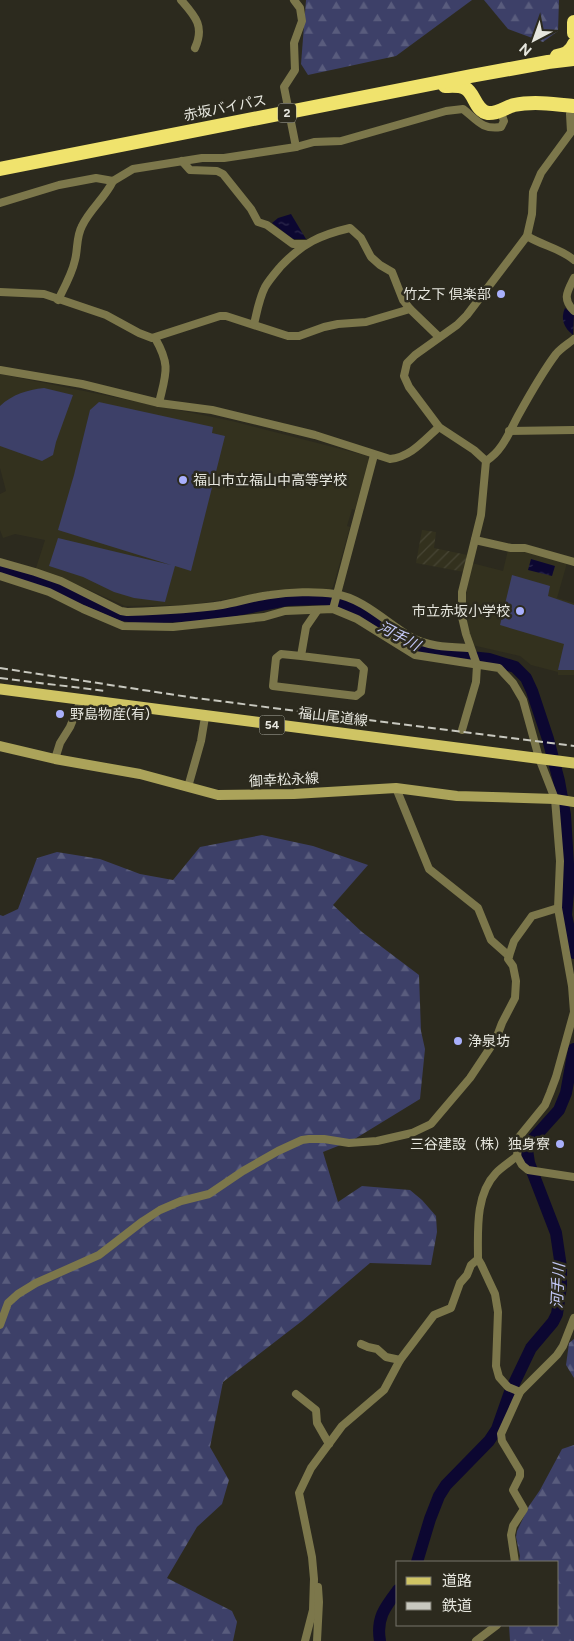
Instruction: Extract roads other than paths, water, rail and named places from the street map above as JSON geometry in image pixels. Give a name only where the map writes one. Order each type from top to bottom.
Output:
[{"type":"highway","points":[[574,22],[574,33]]},
{"type":"highway","points":[[471,76],[565,55],[572,50],[574,44]]},
{"type":"highway","name":"赤坂バイパス","points":[[0,171],[471,76],[574,59]]},
{"type":"highway","name":"赤坂バイパス","points":[[0,171],[548,66],[574,64]]},
{"type":"highway","points":[[478,106],[479,86],[484,82],[524,74],[548,66]]},
{"type":"highway","points":[[442,86],[463,87],[469,91],[478,106],[488,113],[516,105],[551,104],[574,106]]},
{"type":"main road","name":"福山尾道線","points":[[0,689],[574,763]]},
{"type":"main road","name":"御幸松永線","points":[[0,746],[55,759],[140,774],[218,795],[294,794],[396,788],[457,796],[564,800]]},
{"type":"street","points":[[181,0],[196,20],[199,30],[199,38],[194,48]]},
{"type":"street","points":[[294,0],[300,8],[302,21],[294,43],[295,70],[284,87],[296,147]]},
{"type":"street","points":[[486,461],[474,450],[439,427],[409,387],[404,376],[408,363],[415,354],[468,316],[527,236],[532,214],[532,192],[541,173],[571,132],[570,114],[574,106]]},
{"type":"street","points":[[58,300],[75,261],[76,243],[81,228],[93,207],[108,190],[113,181],[133,169],[202,158],[224,158],[296,147],[314,142],[341,141],[446,112],[463,110],[478,123],[492,128],[502,127],[504,121],[500,110]]},
{"type":"street","points":[[182,161],[190,170],[217,171],[222,174],[251,209],[258,222],[267,225],[293,244],[306,244]]},
{"type":"street","points":[[0,203],[59,185],[96,178],[113,181]]},
{"type":"street","points":[[254,324],[265,286],[294,252],[330,232],[350,228],[361,238],[371,257],[392,272],[410,309],[439,337]]},
{"type":"street","points":[[527,236],[538,243],[565,252],[574,260]]},
{"type":"street","points":[[574,278],[567,296],[568,304],[574,311]]},
{"type":"street","points":[[0,292],[44,294],[106,315],[139,333],[155,338],[220,316],[254,324],[288,336],[299,336],[338,324],[366,322],[410,309]]},
{"type":"street","points":[[155,338],[164,354],[166,365],[165,379],[159,403]]},
{"type":"street","points":[[486,461],[494,456],[503,444],[556,355],[563,347],[574,340]]},
{"type":"street","points":[[0,370],[82,384],[159,403],[212,410],[305,432],[390,459],[401,458],[409,454],[439,427]]},
{"type":"street","points":[[509,431],[574,430]]},
{"type":"street","points":[[333,608],[374,455]]},
{"type":"street","points":[[462,730],[476,682],[477,663],[471,650],[462,617],[462,592],[481,515],[486,461]]},
{"type":"street","points":[[475,540],[511,548],[525,548],[574,562]]},
{"type":"street","points":[[0,562],[61,581],[121,611],[127,612],[222,605],[271,594],[316,593],[336,595],[346,597],[376,612],[410,637],[421,642],[471,650]]},
{"type":"street","points":[[0,576],[48,592],[123,626],[173,627],[264,617],[285,611],[318,611],[333,608],[415,654],[499,668],[513,683],[523,700],[542,759],[564,800],[558,908],[571,979],[574,1012],[550,1093],[545,1105],[520,1138],[517,1156],[522,1165],[528,1170],[574,1177]]},
{"type":"street","points":[[301,656],[306,627],[318,611]]},
{"type":"street","points":[[281,654],[301,656],[358,663],[364,669],[361,692],[356,696],[273,686],[276,658],[281,654]]},
{"type":"street","points":[[55,759],[60,743],[70,728],[79,700]]},
{"type":"street","points":[[188,787],[202,741],[205,716]]},
{"type":"street","points":[[396,788],[429,869],[478,908],[491,940],[509,956]]},
{"type":"street","points":[[0,1325],[8,1303],[36,1282],[99,1256],[160,1210],[181,1201],[209,1194],[243,1171],[278,1151],[302,1140],[309,1139],[324,1139],[348,1143],[377,1141],[412,1133],[431,1124],[470,1078],[496,1039],[502,1022],[515,998],[516,981],[513,966],[508,959],[514,941],[532,916],[558,908]]},
{"type":"street","points":[[514,1390],[499,1377],[496,1366],[498,1312],[496,1294],[478,1259],[478,1220],[488,1184],[496,1173],[517,1156]]},
{"type":"street","points":[[305,1641],[313,1610],[314,1579],[312,1557],[299,1493],[311,1468],[342,1426],[384,1390],[400,1360],[434,1315],[451,1308],[460,1283],[478,1259]]},
{"type":"street","points":[[515,1561],[511,1535],[513,1526],[524,1509],[513,1490],[520,1476],[520,1471],[502,1441],[501,1434],[514,1390],[557,1354],[563,1346],[574,1318]]},
{"type":"street","points":[[361,1344],[378,1349],[386,1358],[400,1360]]},
{"type":"street","points":[[296,1394],[316,1410],[317,1423],[329,1444]]},
{"type":"street","points":[[314,1579],[318,1587],[319,1602],[317,1641]]},
{"type":"street","points":[[476,1641],[496,1626]]},
{"type":"water","points":[[291,214],[306,239],[293,239],[272,223],[278,218]]},
{"type":"water","points":[[565,308],[574,314],[573,335],[564,323]]},
{"type":"water","points":[[531,559],[555,566],[552,576],[528,570]]},
{"type":"waterway","name":"河手川","points":[[0,567],[43,581],[122,615],[145,618],[216,614],[287,600],[321,599],[341,602],[365,614],[398,638],[416,648],[433,653],[489,659],[515,667],[526,678],[532,691],[548,739],[559,781],[565,815],[569,881],[566,915],[574,953]]},
{"type":"waterway","name":"河手川","points":[[417,1561],[439,1496],[446,1485],[489,1441],[497,1429],[510,1392],[531,1348],[553,1322],[557,1314],[561,1286],[561,1267],[556,1233],[529,1163],[527,1150],[532,1140],[559,1110],[566,1093],[574,1049]]},
{"type":"waterway","name":"河手川","points":[[380,1641],[379,1626],[381,1619],[396,1593]]},
{"type":"railway","points":[[0,668],[195,698],[574,746]]},
{"type":"railway","points":[[0,678],[105,691]]},
{"type":"place","name":"竹之下 倶楽部","points":[[501,294]]},
{"type":"place","name":"福山市立福山中高等学校","points":[[183,480]]},
{"type":"place","name":"市立赤坂小学校","points":[[520,611]]},
{"type":"place","name":"野島物産(有)","points":[[60,714]]},
{"type":"place","name":"浄泉坊","points":[[458,1041]]},
{"type":"place","name":"三谷建設（株）独身寮","points":[[560,1144]]}]
